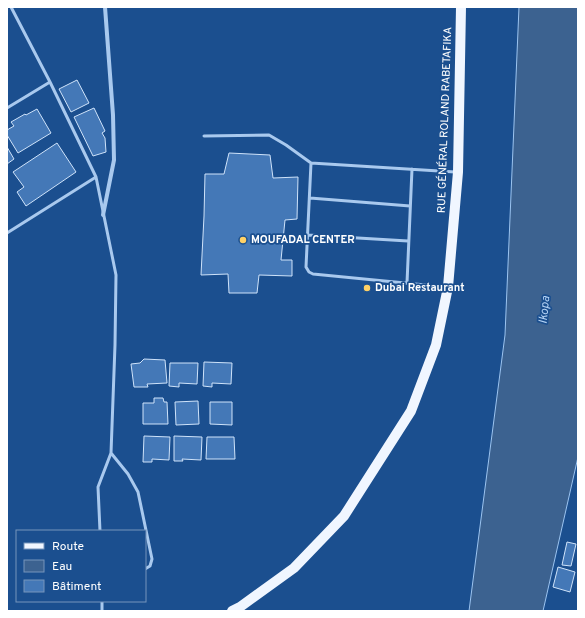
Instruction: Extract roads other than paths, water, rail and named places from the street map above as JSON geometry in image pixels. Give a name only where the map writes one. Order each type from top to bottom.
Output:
[{"type":"main road","name":"RUE GÉNÉRAL ROLAND RABETAFIKA","points":[[232,611],[240,607],[294,568],[344,516],[411,411],[436,345],[448,287],[458,172],[461,7]]},
{"type":"street","points":[[103,215],[114,160],[113,115],[105,7]]},
{"type":"lane","points":[[11,7],[50,82],[96,177],[116,275],[111,453],[98,488],[100,530]]},
{"type":"lane","points":[[7,108],[50,82]]},
{"type":"lane","points":[[204,136],[269,135],[311,163],[458,172]]},
{"type":"lane","points":[[311,163],[306,267],[309,272],[313,274],[448,287]]},
{"type":"lane","points":[[407,283],[412,169]]},
{"type":"lane","points":[[7,233],[96,177]]},
{"type":"lane","points":[[310,198],[410,206]]},
{"type":"lane","points":[[308,235],[408,241]]},
{"type":"lane","points":[[111,453],[128,474],[138,492],[146,530]]},
{"type":"lane","points":[[146,530],[152,559],[150,566],[146,569]]},
{"type":"water","name":"Ikopa","points":[[519,7],[578,7],[578,457],[543,611],[469,611],[505,335]]},
{"type":"place","name":"MOUFADAL CENTER","points":[[243,240]]},
{"type":"place","name":"Dubai Restaurant","points":[[367,288]]}]
